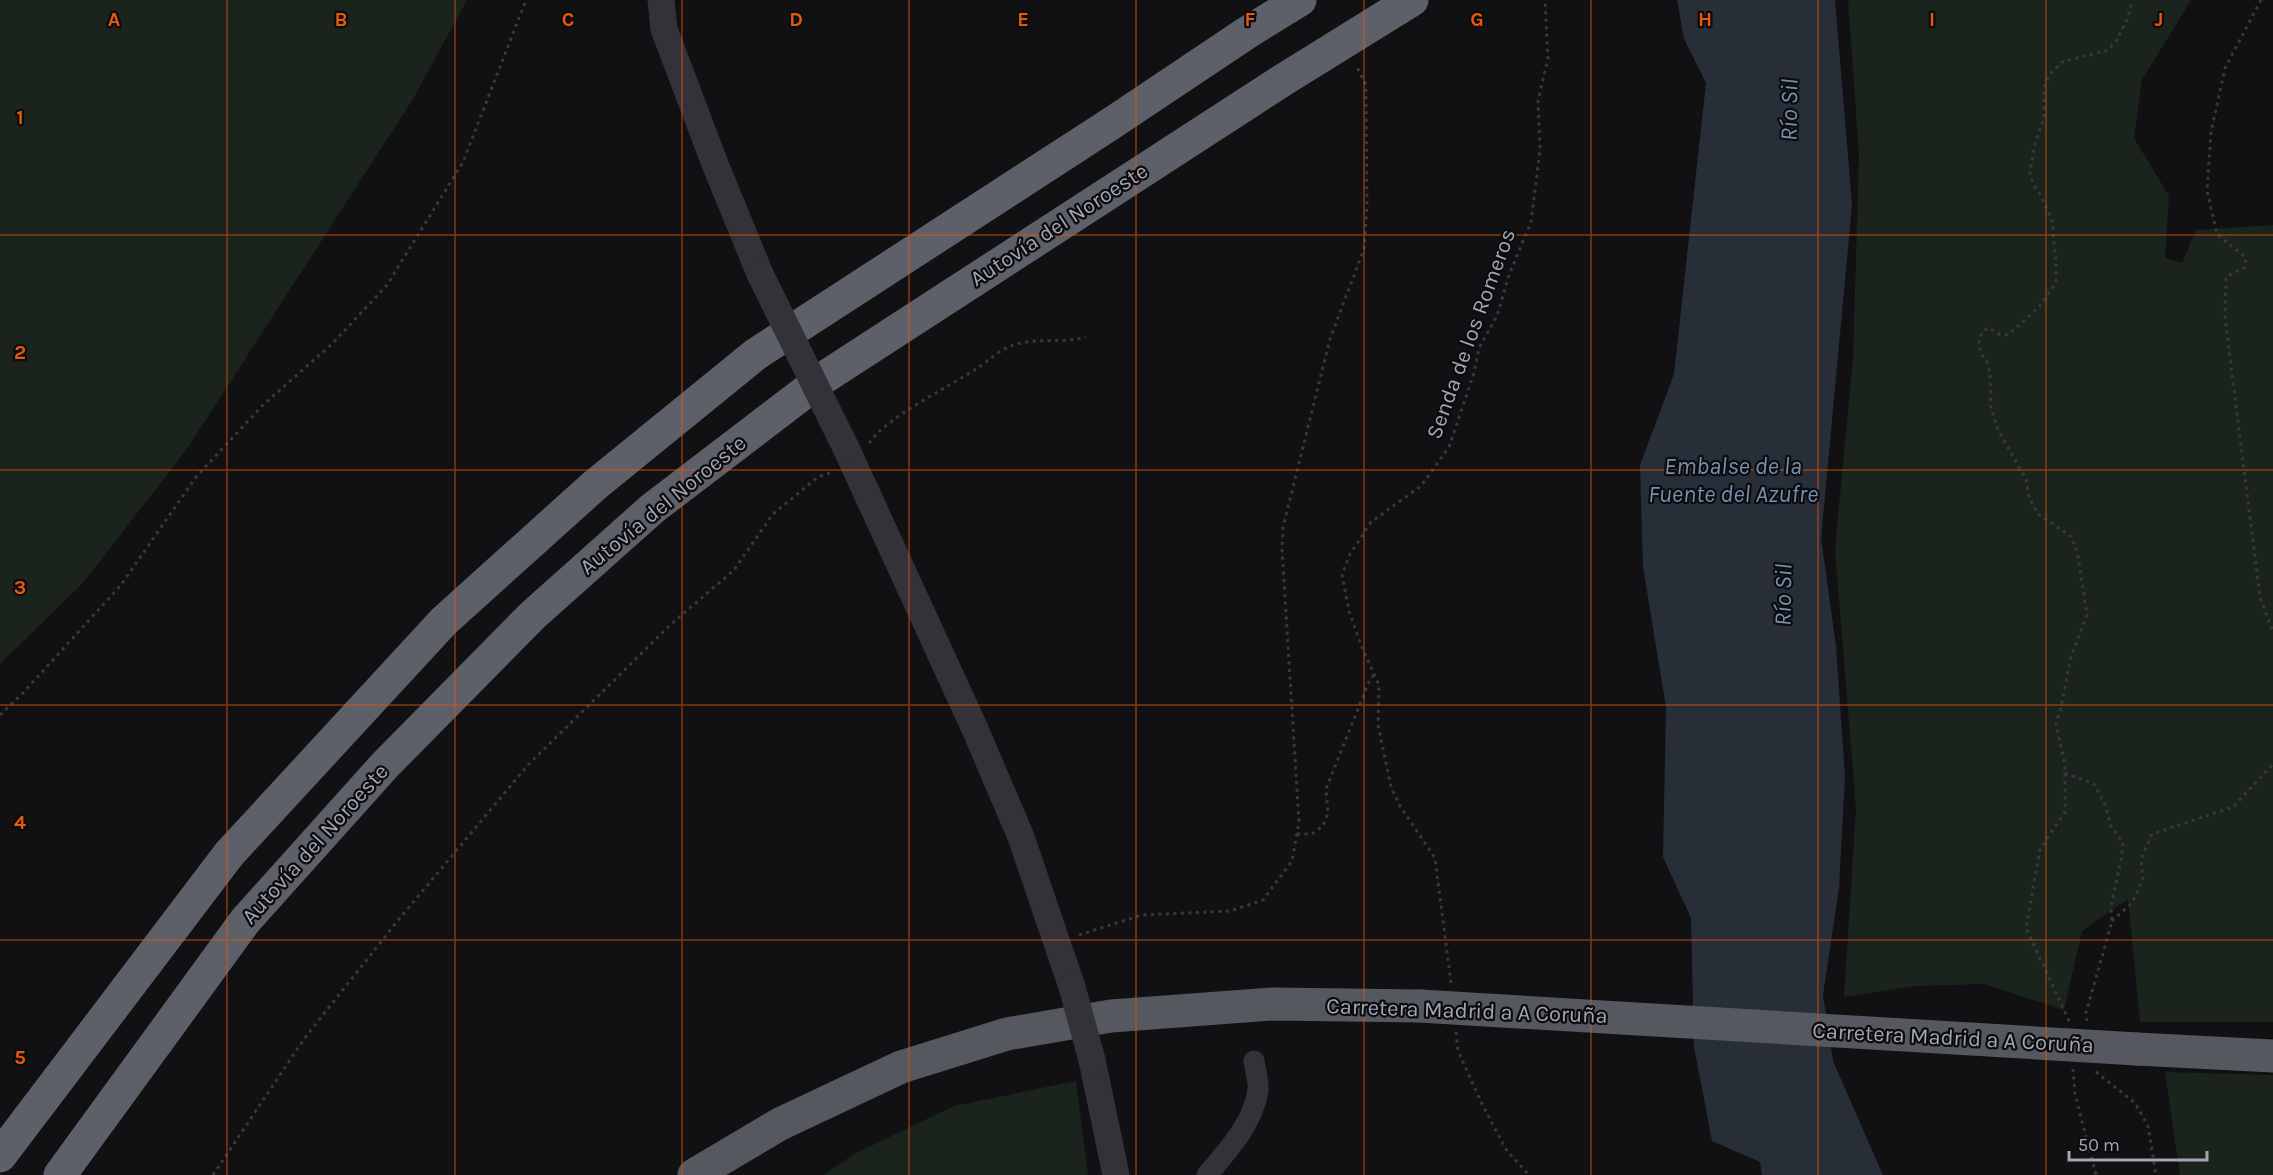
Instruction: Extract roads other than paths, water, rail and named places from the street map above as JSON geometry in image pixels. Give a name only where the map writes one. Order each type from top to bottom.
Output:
[{"type":"highway","points":[[0,1156],[229,854],[444,621],[595,485],[756,354],[1300,0]]},
{"type":"highway","name":"Autovía del Noroeste","points":[[60,1175],[245,921],[385,765],[533,615],[653,508],[822,379],[1283,80],[1412,0]]},
{"type":"highway","name":"Carretera Madrid a A Coruña","points":[[694,1175],[780,1124],[901,1067],[1007,1034],[1111,1016],[1262,1005],[1420,1006],[2273,1056]]},
{"type":"street","points":[[661,0],[664,29],[760,274],[849,456],[980,740],[1021,837],[1072,987],[1092,1060],[1116,1175]]},
{"type":"street","points":[[1207,1175],[1235,1141],[1252,1113],[1258,1088],[1254,1061]]},
{"type":"water","name":"Embalse de la Fuente del Azufre","points":[[1677,0],[1835,0],[1852,205],[1821,538],[1836,646],[1845,776],[1839,888],[1823,995],[1833,1061],[1883,1175],[1762,1175],[1760,1162],[1712,1141],[1694,1047],[1691,918],[1663,857],[1666,707],[1643,567],[1640,465],[1674,374],[1706,83],[1684,39]]},
{"type":"water label","name":"Río Sil","points":[[1789,110]]},
{"type":"water label","name":"Río Sil","points":[[1783,595]]}]
